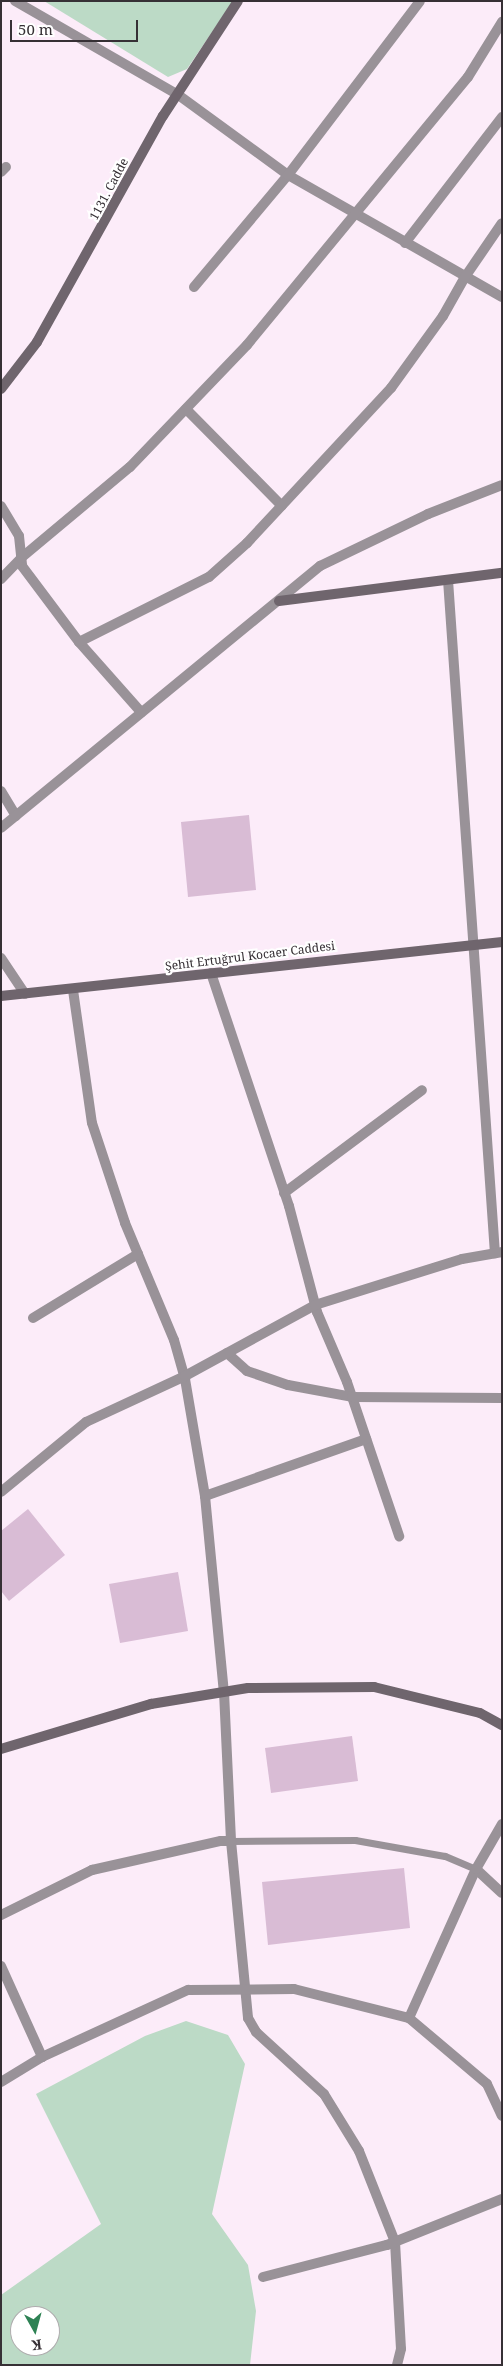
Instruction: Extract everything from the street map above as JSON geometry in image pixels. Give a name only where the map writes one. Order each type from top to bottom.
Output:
[{"type":"street","points":[[15,1],[177,94],[288,176],[502,297]]},
{"type":"street","name":"1131. Cadde","points":[[3,382],[37,342],[177,94],[238,1]]},
{"type":"street","points":[[194,287],[288,176],[420,1]]},
{"type":"street","points":[[1,579],[22,558],[130,467],[246,345],[353,212],[468,77],[502,22]]},
{"type":"street","points":[[406,243],[502,117]]},
{"type":"street","points":[[79,642],[209,576],[282,506],[391,388],[443,316],[464,277],[502,223]]},
{"type":"street","points":[[186,409],[282,506]]},
{"type":"street","points":[[1,828],[320,566],[428,514],[502,485]]},
{"type":"street","points":[[1,506],[19,536],[22,566],[79,642],[141,712]]},
{"type":"street","points":[[279,601],[502,572]]},
{"type":"street","points":[[1,1492],[86,1422],[185,1376],[315,1305],[462,1258],[498,1253],[448,580]]},
{"type":"street","points":[[1,791],[16,816]]},
{"type":"street","name":"Şehit Ertuğrul Kocaer Caddesi","points":[[1,996],[73,990],[474,943],[502,942]]},
{"type":"street","points":[[1,958],[25,994]]},
{"type":"street","points":[[211,973],[284,1193],[315,1305],[352,1397],[399,1536]]},
{"type":"street","points":[[73,990],[92,1123],[138,1254],[174,1340],[185,1376],[205,1496],[224,1692],[232,1842],[248,2018],[256,2032],[324,2094],[359,2151],[395,2242],[401,2349],[397,2365]]},
{"type":"street","points":[[284,1193],[422,1090]]},
{"type":"street","points":[[32,1318],[138,1254]]},
{"type":"street","points":[[227,1353],[247,1371],[288,1385],[352,1397],[502,1398]]},
{"type":"street","points":[[205,1496],[366,1439]]},
{"type":"street","points":[[1,1749],[151,1704],[248,1688],[374,1687],[480,1713],[502,1726]]},
{"type":"street","points":[[409,2018],[476,1869],[502,1824]]},
{"type":"street","points":[[1,1915],[92,1870],[221,1841],[232,1842]]},
{"type":"street","points":[[476,1869],[502,1893]]},
{"type":"street","points":[[1,1966],[42,2057]]},
{"type":"street","points":[[1,2082],[42,2057],[188,1990],[294,1989],[409,2018],[487,2084],[502,2116]]},
{"type":"street","points":[[263,2277],[395,2242],[502,2199]]},
{"type":"lane","points":[[232,1842],[354,1840],[445,1856],[476,1869]]},
{"type":"green space","points":[[44,1],[233,1],[187,69],[168,77]]},
{"type":"green space","points":[[186,2021],[228,2035],[245,2064],[212,2214],[248,2265],[256,2311],[250,2365],[1,2365],[1,2295],[101,2224],[36,2094],[145,2036]]},
{"type":"building","points":[[249,815],[256,890],[188,897],[181,822]]},
{"type":"building","points":[[28,1509],[65,1555],[9,1601],[1,1591],[1,1531]]},
{"type":"building","points":[[178,1572],[188,1631],[120,1643],[109,1584]]},
{"type":"building","points":[[352,1736],[358,1781],[271,1793],[265,1748]]},
{"type":"building","points":[[404,1868],[410,1928],[268,1945],[262,1882]]}]
